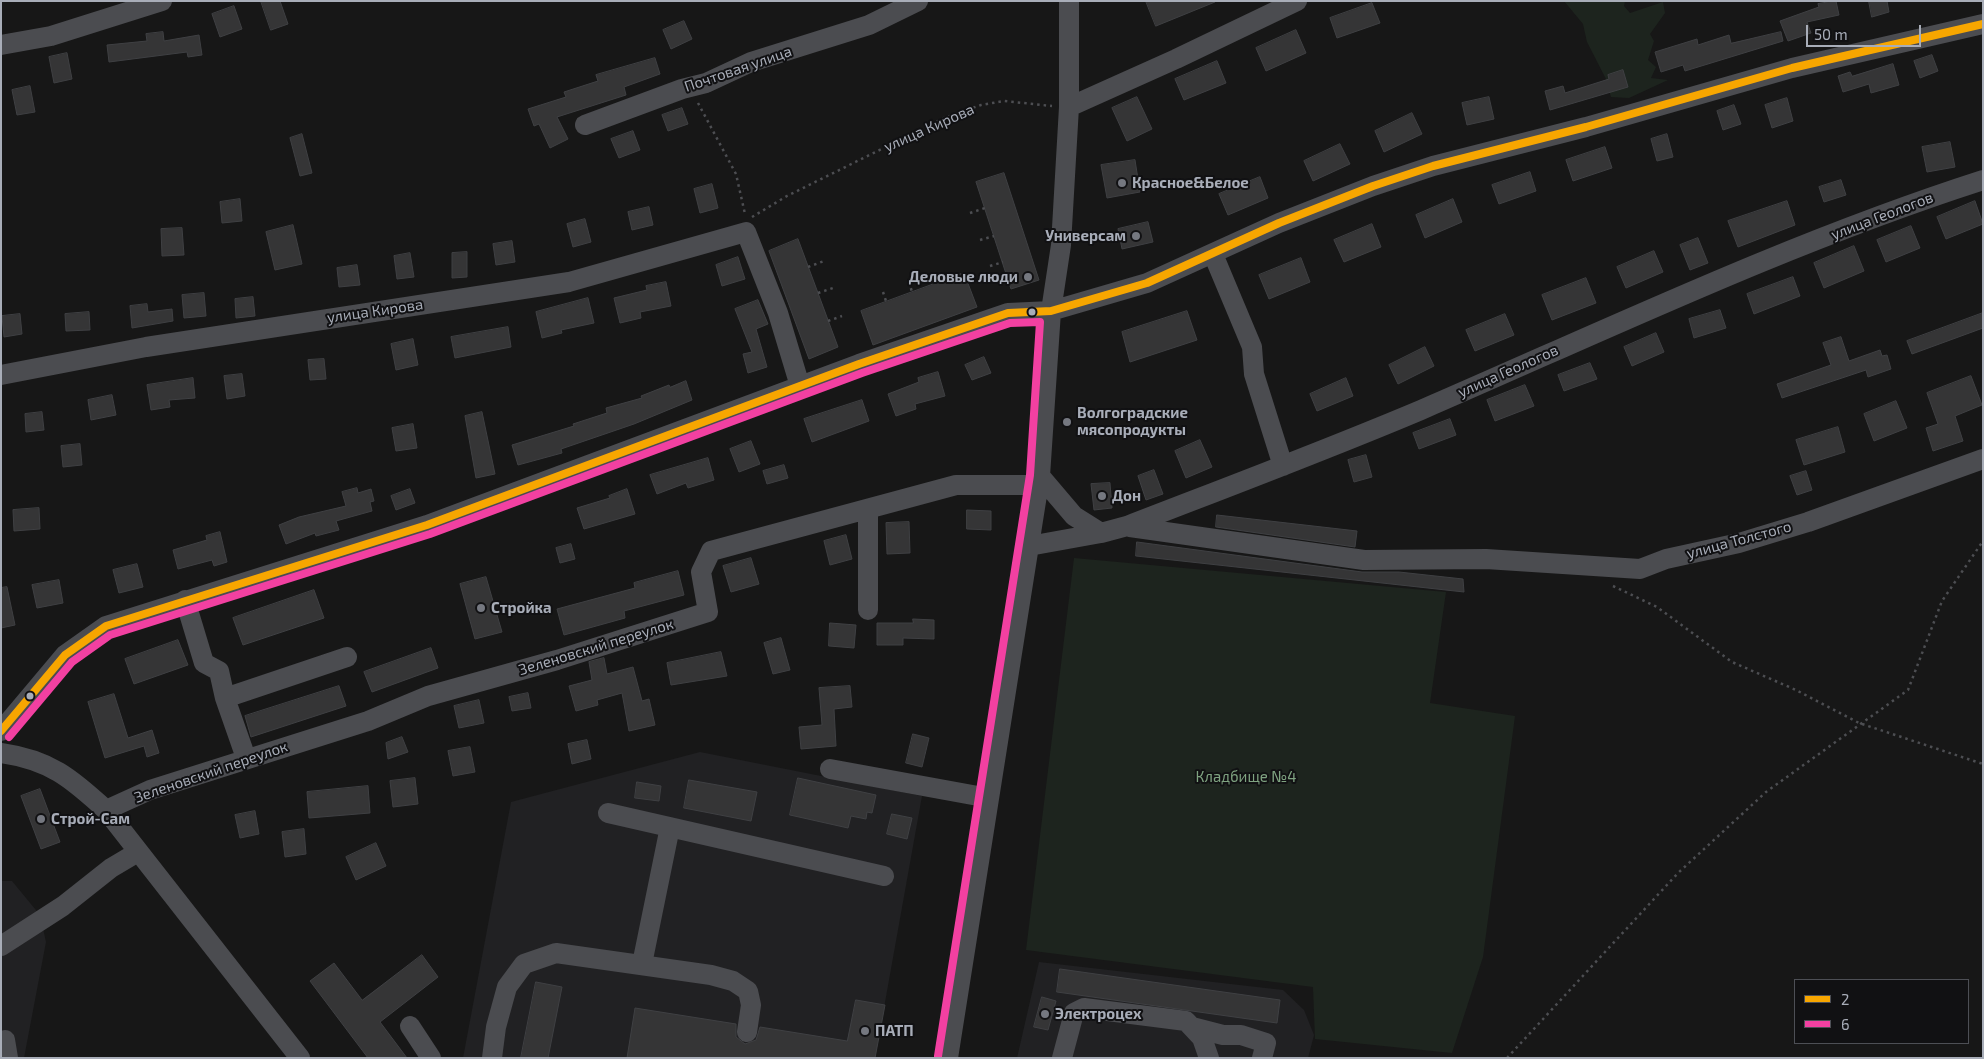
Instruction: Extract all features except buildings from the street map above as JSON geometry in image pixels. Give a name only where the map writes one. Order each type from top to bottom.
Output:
[{"type":"street","points":[[1,45],[51,36],[162,1]]},
{"type":"street","name":"Почтовая улица","points":[[585,125],[682,89],[706,83],[751,62],[869,25],[918,1]]},
{"type":"street","points":[[948,1058],[1040,481],[1051,311],[1062,245],[1069,107],[1069,1]]},
{"type":"street","points":[[1069,107],[1176,59],[1297,1]]},
{"type":"street","points":[[1,730],[65,655],[106,626],[427,525],[800,386],[1008,313],[1051,311],[1147,283],[1296,216],[1373,186],[1433,166],[1586,126],[1792,68],[1983,24]]},
{"type":"street","name":"улица Геологов","points":[[1029,546],[1101,533],[1128,526],[1283,466],[1775,258],[1914,202],[1983,180]]},
{"type":"street","name":"улица Кирова","points":[[1,375],[156,345],[569,282],[746,232],[778,313],[800,386]]},
{"type":"street","points":[[1213,254],[1252,348],[1254,374],[1283,466]]},
{"type":"street","name":"улица Толстого","points":[[1128,526],[1364,560],[1486,559],[1640,569],[1666,559],[1739,543],[1808,522],[1983,459]]},
{"type":"street","points":[[1040,481],[1074,516],[1101,533]]},
{"type":"street","name":"Зеленовский переулок","points":[[106,810],[150,790],[246,758],[368,721],[428,696],[557,660],[708,612],[701,572],[711,552],[956,485],[1040,481]]},
{"type":"street","points":[[868,509],[868,610]]},
{"type":"street","points":[[185,600],[204,663],[219,671],[225,698],[246,758]]},
{"type":"street","points":[[225,698],[347,657]]},
{"type":"street","points":[[1,753],[26,757],[52,767],[81,787],[106,810],[300,1058]]},
{"type":"street","points":[[830,769],[989,798]]},
{"type":"street","points":[[608,813],[884,876]]},
{"type":"street","points":[[642,964],[670,827]]},
{"type":"street","points":[[1,946],[63,906],[111,868],[138,852]]},
{"type":"street","points":[[492,1058],[496,1027],[507,987],[524,964],[556,953],[642,964],[711,975],[733,981],[748,992],[751,1005],[747,1032]]},
{"type":"street","points":[[1062,1058],[1074,1013],[1084,1008],[1186,1021],[1202,1038],[1209,1058]]},
{"type":"street","points":[[410,1026],[430,1058]]},
{"type":"street","points":[[1192,1028],[1223,1036],[1241,1035],[1266,1043],[1262,1058]]},
{"type":"path","name":"улица Кирова","points":[[682,89],[696,97],[736,174],[744,203],[745,221],[787,196],[944,118],[972,108],[1004,101],[1069,107]]},
{"type":"path","points":[[970,213],[985,208]]},
{"type":"path","points":[[980,240],[994,236]]},
{"type":"path","points":[[808,266],[824,261]]},
{"type":"path","points":[[990,266],[1002,262]]},
{"type":"path","points":[[934,273],[938,282]]},
{"type":"path","points":[[909,282],[912,292]]},
{"type":"path","points":[[818,294],[833,288]]},
{"type":"path","points":[[883,292],[886,301]]},
{"type":"path","points":[[828,320],[842,316]]},
{"type":"path","points":[[1507,1058],[1678,873],[1766,792],[1859,723],[1908,690],[1942,601],[1983,541]]},
{"type":"path","points":[[1605,582],[1657,607],[1732,662],[1796,690],[1859,723],[1983,764]]},
{"type":"shaded area","name":"ПАТП","points":[[700,752],[922,796],[875,1058],[463,1058],[511,802]]},
{"type":"shaded area","points":[[1,881],[12,881],[40,915],[46,942],[24,1058],[1,1058]]},
{"type":"shaded area","points":[[1039,962],[1283,990],[1304,1010],[1314,1035],[1308,1058],[1017,1058]]},
{"type":"green space","points":[[1564,1],[1625,1],[1624,6],[1630,13],[1663,2],[1665,13],[1650,34],[1654,41],[1648,60],[1656,67],[1651,78],[1668,80],[1629,98],[1611,97],[1606,79],[1587,42],[1583,24]]},
{"type":"green space","name":"Кладбище №4","points":[[1074,558],[1446,592],[1430,703],[1515,716],[1483,957],[1452,1053],[1315,1039],[1313,987],[1026,950]]},
{"type":"transit line","name":"2","points":[[1,731],[65,655],[106,626],[427,525],[859,364],[1008,313],[1051,311],[1147,283],[1279,223],[1373,186],[1433,166],[1586,127],[1792,68],[1983,24]]},
{"type":"transit line","name":"6","points":[[9,737],[72,662],[110,635],[430,534],[862,373],[1010,323],[1040,322],[1030,475],[938,1056]]},
{"type":"place","name":"Красное&Белое","points":[[1122,183]]},
{"type":"place","name":"Универсам","points":[[1136,236]]},
{"type":"place","name":"Деловые люди","points":[[1028,277]]},
{"type":"place","name":"Волгоградские мясопродукты","points":[[1067,422]]},
{"type":"place","name":"Дон","points":[[1102,496]]},
{"type":"place","name":"Стройка","points":[[481,608]]},
{"type":"place","name":"Строй-Сам","points":[[41,819]]},
{"type":"place","name":"Электроцех","points":[[1045,1014]]},
{"type":"place","name":"ПАТП","points":[[865,1031]]}]
